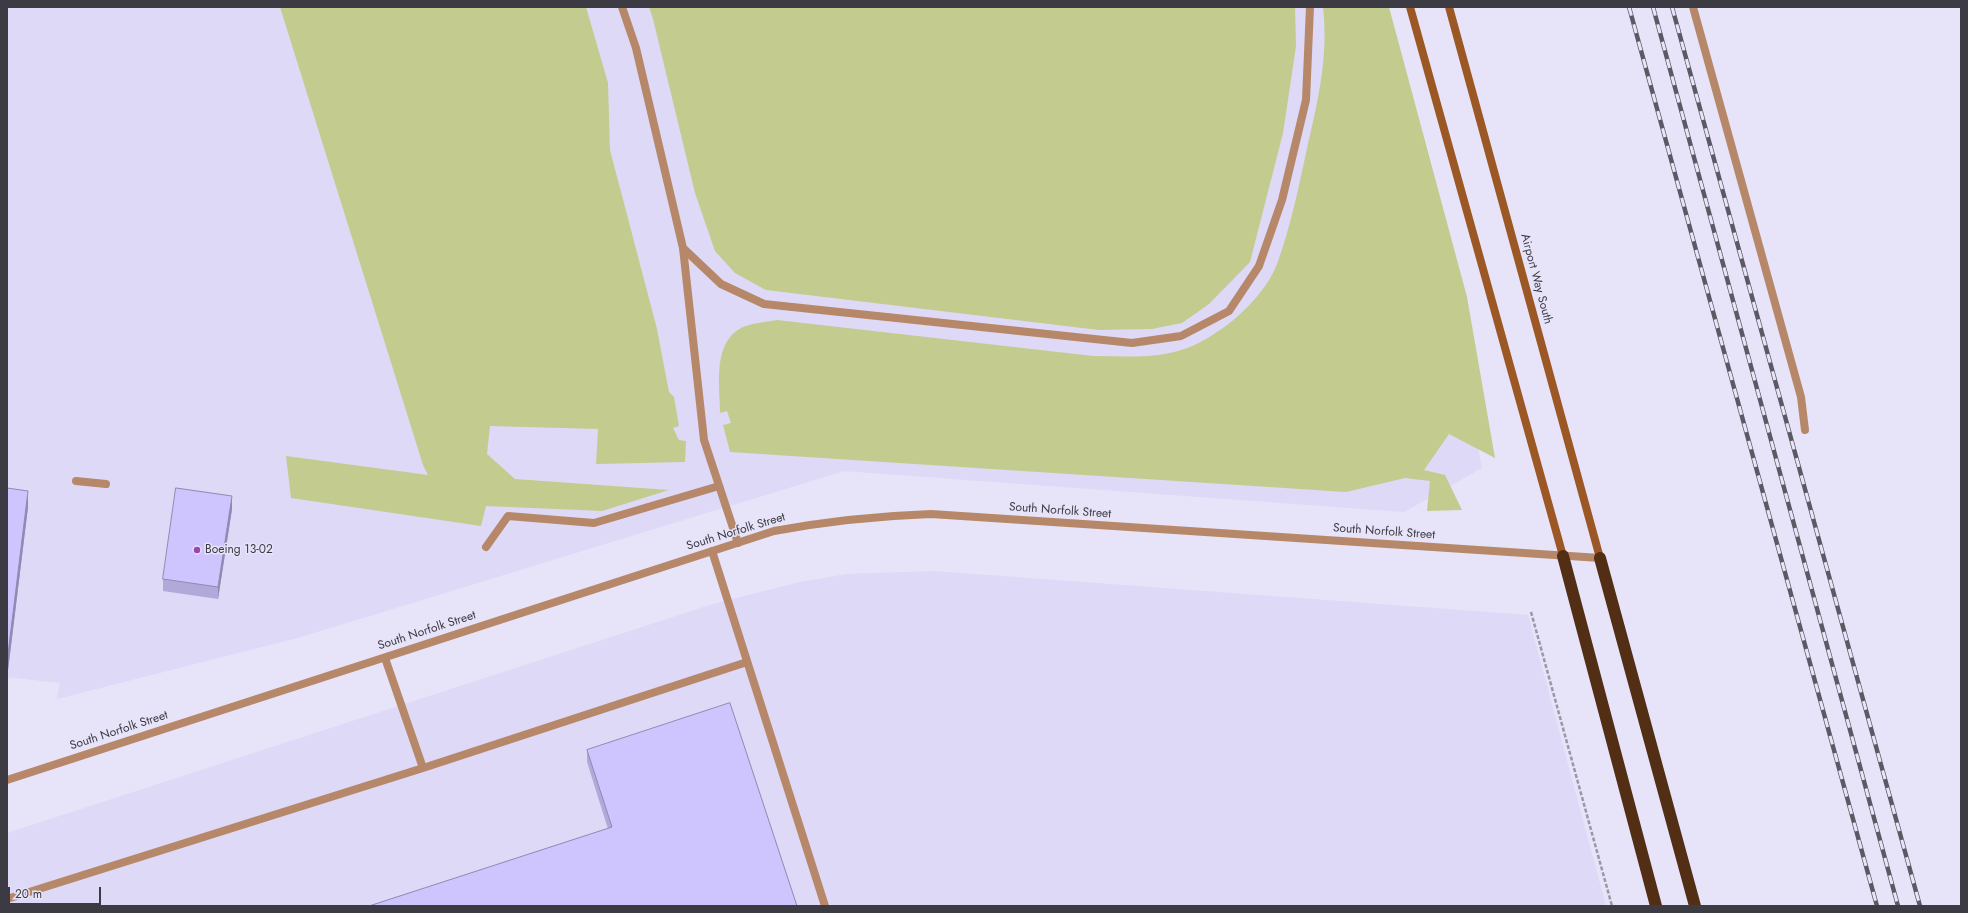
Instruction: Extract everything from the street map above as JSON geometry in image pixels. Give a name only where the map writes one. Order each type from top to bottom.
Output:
[{"type":"highway","points":[[1563,556],[1656,906]]},
{"type":"highway","points":[[1600,558],[1695,906]]},
{"type":"main road","points":[[1410,7],[1563,556]]},
{"type":"main road","name":"Airport Way South","points":[[1448,7],[1600,558]]},
{"type":"street","points":[[622,7],[636,48],[683,248],[704,440],[738,543]]},
{"type":"street","points":[[683,248],[721,284],[764,304],[1132,343],[1181,336],[1229,311],[1259,266],[1282,200],[1306,100],[1310,7]]},
{"type":"street","points":[[1692,7],[1801,397],[1805,430]]},
{"type":"street","points":[[76,481],[106,484]]},
{"type":"street","points":[[486,547],[508,516],[594,523],[719,486]]},
{"type":"street","name":"South Norfolk Street","points":[[7,780],[774,531],[826,521],[876,516],[931,514],[1600,558]]},
{"type":"street","points":[[712,551],[825,906]]},
{"type":"street","points":[[385,658],[423,768]]},
{"type":"street","points":[[7,899],[423,768],[747,662]]},
{"type":"path","points":[[1531,612],[1612,906]]},
{"type":"shaded area","points":[[7,7],[1373,7],[1465,375],[1482,468],[1404,512],[844,471],[301,637],[57,699],[60,683],[7,677]]},
{"type":"shaded area","points":[[934,571],[1528,615],[1606,906],[7,906],[7,833],[713,604],[800,582],[847,574]]},
{"type":"green space","points":[[280,7],[586,7],[608,83],[610,150],[657,329],[669,392],[674,397],[679,426],[673,428],[679,440],[686,441],[685,462],[596,464],[598,429],[490,426],[487,454],[515,479],[669,490],[602,511],[486,506],[481,526],[291,498],[286,456],[428,475],[423,465]]},
{"type":"green space","points":[[649,7],[1295,7],[1296,46],[1283,133],[1250,262],[1209,304],[1182,323],[1152,329],[1099,330],[766,290],[735,273],[715,251],[695,193]]},
{"type":"green space","points":[[1323,7],[1389,7],[1467,297],[1495,458],[1449,434],[1424,470],[1445,475],[1462,510],[1427,511],[1430,481],[1405,478],[1346,492],[730,452],[723,425],[731,423],[727,411],[720,413],[720,366],[725,344],[732,335],[741,328],[749,325],[777,320],[1093,356],[1125,357],[1167,354],[1178,351],[1192,346],[1222,329],[1236,318],[1261,292],[1270,278],[1282,251],[1297,195],[1321,81],[1324,44]]},
{"type":"building","points":[[7,488],[28,491],[8,654],[7,654]]},
{"type":"building","name":"Boeing 13-02","points":[[176,488],[232,496],[218,587],[163,579]]},
{"type":"building","points":[[730,703],[797,906],[369,906],[612,827],[587,750]]},
{"type":"railway","points":[[1629,7],[1877,906]]},
{"type":"railway","points":[[1653,7],[1898,906]]},
{"type":"railway","points":[[1672,7],[1920,906]]},
{"type":"place","name":"Boeing 13-02","points":[[197,550]]}]
